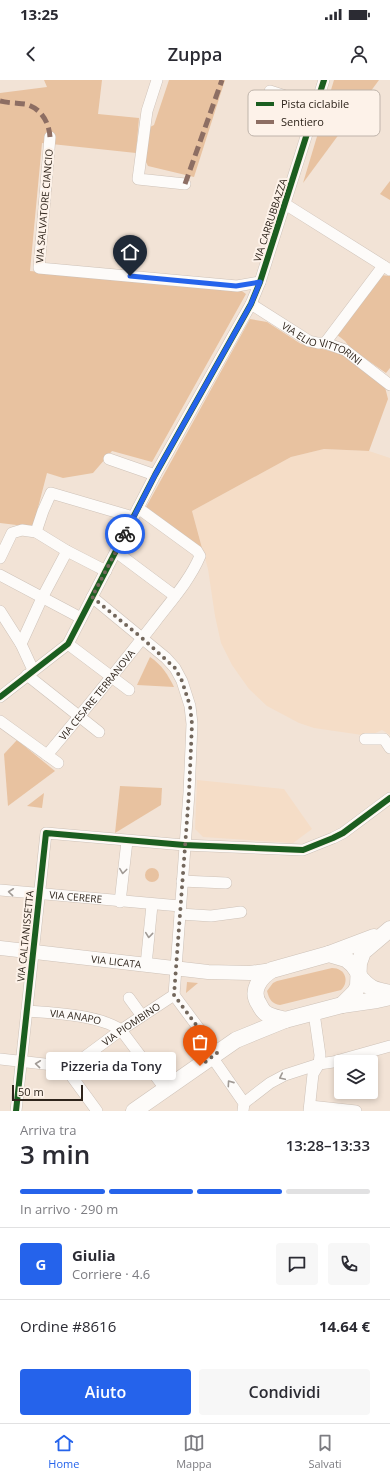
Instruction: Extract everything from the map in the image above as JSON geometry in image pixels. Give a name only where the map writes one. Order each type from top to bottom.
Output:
[{"type":"main road","points":[[134,1111],[236,1040],[254,1022],[257,1014],[256,997],[261,978],[272,970],[329,954],[389,930]]},
{"type":"main road","points":[[342,1005],[355,992],[358,986],[358,963],[363,952],[389,930]]},
{"type":"main road","points":[[329,954],[346,959],[353,965],[365,984],[372,989],[390,993]]},
{"type":"main road","points":[[256,997],[263,1011],[267,1014],[285,1020]]},
{"type":"main road","points":[[236,1040],[285,1020],[342,1005],[390,997]]},
{"type":"street","points":[[157,80],[147,112],[138,179],[185,184]]},
{"type":"street","name":"VIA CARRUBBAZZA","points":[[321,90],[324,80]]},
{"type":"street","name":"VIA CARRUBBAZZA","points":[[0,697],[30,672],[68,644],[155,475],[251,304],[260,282],[307,136]]},
{"type":"street","name":"VIA SALVATORE CIANCIO","points":[[50,137],[39,268],[236,286],[260,282]]},
{"type":"street","points":[[285,204],[386,268],[325,342]]},
{"type":"street","name":"VIA ELIO VITTORINI","points":[[251,304],[308,341],[318,343],[325,342],[345,350],[390,385]]},
{"type":"street","points":[[109,459],[155,475]]},
{"type":"street","points":[[36,532],[51,493],[136,513]]},
{"type":"street","name":"VIA CESARE TERRANOVA","points":[[47,755],[80,716],[175,596],[196,566],[200,556],[197,550],[136,513]]},
{"type":"street","points":[[0,558],[12,533],[22,530],[36,532],[67,551],[106,571]]},
{"type":"street","points":[[21,644],[42,598],[67,551]]},
{"type":"street","points":[[116,552],[175,596]]},
{"type":"street","points":[[0,575],[81,618]]},
{"type":"street","points":[[92,597],[142,638],[175,668],[182,681],[190,706],[192,724],[189,793],[174,995],[214,1055],[243,1107],[270,1083],[285,1075],[318,1064],[332,1062],[390,1046]]},
{"type":"street","points":[[0,612],[21,644],[30,672],[99,732]]},
{"type":"street","points":[[68,644],[129,690]]},
{"type":"street","points":[[0,721],[58,763]]},
{"type":"street","points":[[0,732],[15,731]]},
{"type":"street","points":[[365,739],[384,739],[390,748]]},
{"type":"street","points":[[120,902],[127,841],[303,850],[343,833],[390,798]]},
{"type":"street","name":"VIA CALTANISSETTA","points":[[16,1111],[46,833],[127,841]]},
{"type":"street","points":[[182,881],[226,883]]},
{"type":"street","name":"VIA CERERE","points":[[0,890],[152,904],[210,916],[240,912]]},
{"type":"street","points":[[146,965],[152,904]]},
{"type":"street","name":"VIA LICATA","points":[[0,948],[176,969],[232,974],[272,970]]},
{"type":"street","points":[[232,974],[244,980],[256,997]]},
{"type":"street","name":"VIA PIOMBINO","points":[[67,1070],[121,1030],[174,995]]},
{"type":"street","points":[[129,998],[142,1016]]},
{"type":"street","name":"VIA ANAPO","points":[[27,1011],[68,1014],[114,1025],[121,1030]]},
{"type":"street","points":[[314,1013],[320,1055],[318,1064],[313,1074],[309,1108],[356,1111]]},
{"type":"street","points":[[121,1030],[166,1090]]},
{"type":"street","points":[[0,1059],[62,1066],[67,1070],[97,1111]]},
{"type":"shaded area","points":[[44,80],[102,80],[98,114],[139,118],[136,153],[42,143],[30,271],[239,289],[246,294],[152,462],[112,451],[93,473],[63,478],[47,473],[33,527],[0,523],[0,93],[47,87]]},
{"type":"shaded area","points":[[169,80],[225,80],[194,177],[148,166],[145,160],[150,127],[154,125]]},
{"type":"shaded area","points":[[334,80],[379,80],[372,90],[331,90]]},
{"type":"shaded area","points":[[317,136],[338,136],[303,183]]},
{"type":"shaded area","points":[[390,181],[390,200],[380,194]]},
{"type":"shaded area","points":[[381,275],[390,276],[390,368],[386,373],[350,348],[345,341],[336,334]]},
{"type":"shaded area","points":[[250,319],[267,322],[301,344],[343,354],[385,387],[388,399],[369,451],[324,449],[291,457],[192,511],[202,548],[146,507]]},
{"type":"shaded area","points":[[324,449],[369,451],[390,458],[390,735],[382,730],[369,736],[314,728],[299,723],[267,706],[249,689],[232,665],[221,643],[215,616],[208,569],[192,511],[291,457]]},
{"type":"shaded area","points":[[150,657],[164,670],[174,687],[137,685]]},
{"type":"shaded area","points":[[17,740],[55,771],[8,806],[4,754]]},
{"type":"shaded area","points":[[197,780],[284,789],[312,829],[293,843],[203,837],[195,829]]},
{"type":"shaded area","points":[[120,786],[162,788],[161,805],[115,833]]},
{"type":"shaded area","points":[[44,793],[42,808],[27,806]]},
{"type":"shaded area","points":[[149,868],[155,868],[159,872],[159,878],[155,882],[149,882],[145,878],[145,872]]},
{"type":"shaded area","points":[[332,968],[340,970],[345,976],[345,983],[341,990],[280,1005],[271,1001],[267,991],[273,983]]},
{"type":"shaded area","points":[[187,982],[198,983],[186,993]]},
{"type":"marked path","points":[[185,184],[222,80]]},
{"type":"marked path","points":[[0,101],[25,104],[36,109],[46,121],[50,137]]},
{"type":"cycle path","points":[[321,90],[324,80]]},
{"type":"cycle path","points":[[0,697],[68,644],[155,475],[251,304],[260,282],[306,136]]},
{"type":"cycle path","points":[[16,1111],[46,833],[184,845],[303,850],[343,833],[390,798]]},
{"type":"way so far","points":[[125,534],[92,597],[166,658],[175,668],[187,693],[190,706],[192,724],[189,793],[174,995],[217,1053],[200,1066]]},
{"type":"place","name":"Pizzeria da Tony","points":[[200,1066]]},
{"type":"route","points":[[125,534],[155,475],[251,304],[260,282],[236,286],[130,276]]}]
